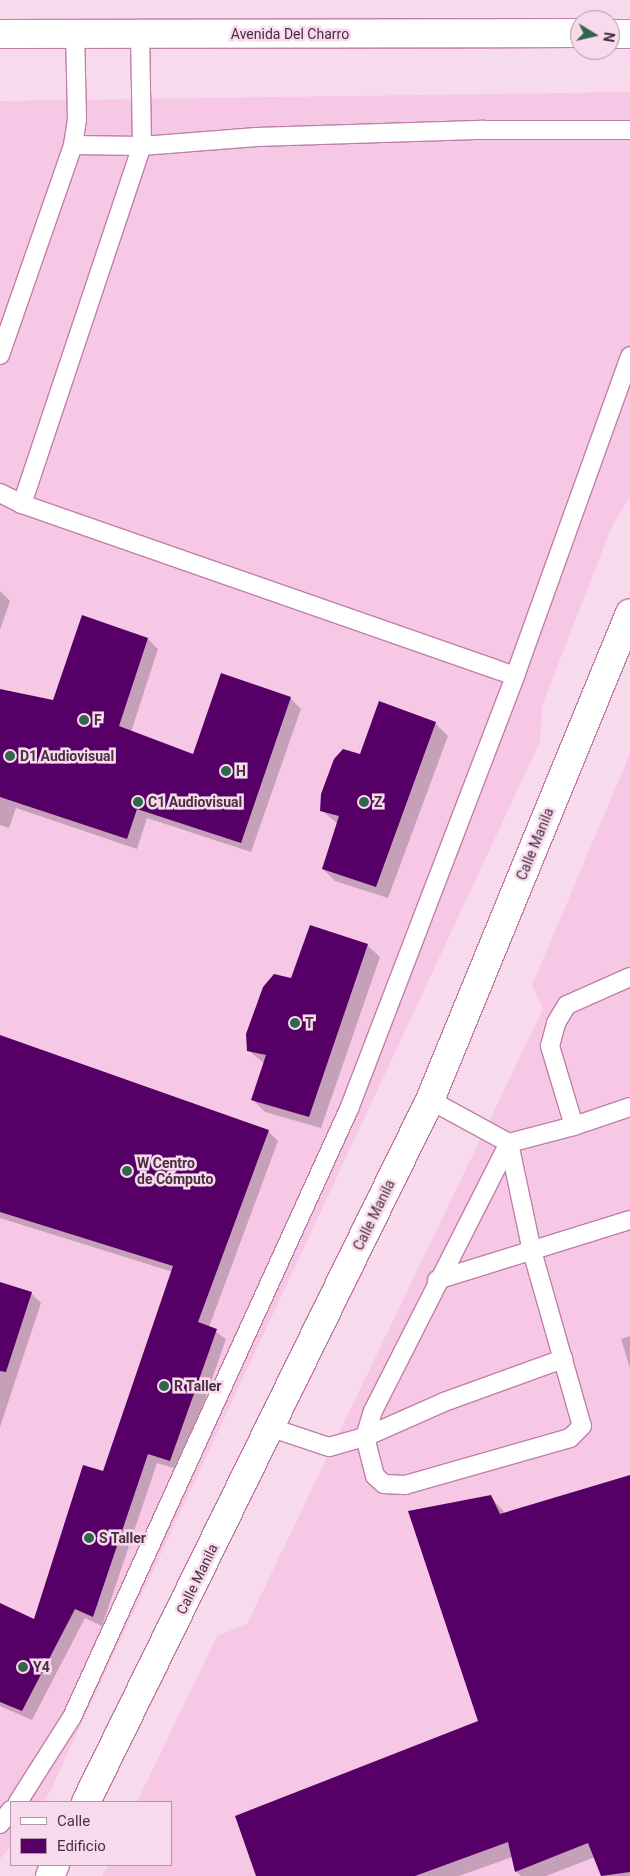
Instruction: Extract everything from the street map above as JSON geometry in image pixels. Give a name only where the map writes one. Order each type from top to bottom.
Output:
[{"type":"street","name":"Avenida Del Charro","points":[[0,34],[570,33]]},
{"type":"street","name":"Calle Manila","points":[[86,1801],[272,1428],[430,1100],[630,613]]},
{"type":"lane","points":[[0,355],[74,145],[77,119],[75,34]]},
{"type":"lane","points":[[22,504],[142,146],[140,34]]},
{"type":"lane","points":[[74,145],[142,146],[371,133],[630,130]]},
{"type":"lane","points":[[19,1801],[72,1718],[349,1109],[516,676],[630,356]]},
{"type":"lane","points":[[0,493],[22,504],[516,676]]},
{"type":"lane","points":[[574,1126],[550,1046],[556,1024],[568,1005],[630,977]]},
{"type":"lane","points":[[430,1100],[509,1143],[574,1126],[630,1107]]},
{"type":"lane","points":[[509,1143],[532,1251],[581,1418],[580,1431],[570,1438],[397,1486],[384,1484],[375,1476],[365,1437],[380,1393],[509,1143]]},
{"type":"lane","points":[[437,1280],[630,1220]]},
{"type":"lane","points":[[272,1428],[329,1447],[365,1437],[444,1402],[563,1359]]},
{"type":"lane","points":[[0,1824],[10,1811]]},
{"type":"shaded area","points":[[630,92],[630,497],[612,526],[542,706],[540,742],[45,1801],[10,1801],[10,1846],[0,1859],[0,101]]},
{"type":"shaded area","points":[[630,754],[630,1876],[102,1876],[107,1866],[172,1866],[172,1801],[137,1801],[217,1636],[247,1624],[543,1009],[532,985]]},
{"type":"building","points":[[82,615],[148,638],[119,726],[193,754],[221,673],[291,697],[241,843],[137,809],[127,839],[0,797],[0,689],[53,700]]},
{"type":"building","name":"Z","points":[[379,701],[436,722],[376,887],[322,869],[339,816],[320,811],[321,794],[334,759],[343,749],[360,754]]},
{"type":"building","name":"T","points":[[310,925],[368,944],[309,1117],[251,1100],[266,1055],[247,1051],[246,1034],[263,987],[274,974],[291,978]]},
{"type":"building","name":"W Centro de Cómputo","points":[[0,1035],[269,1130],[198,1322],[217,1329],[170,1461],[148,1454],[93,1617],[75,1609],[22,1711],[0,1702],[0,1603],[34,1619],[83,1465],[103,1471],[173,1266],[0,1212]]},
{"type":"building","points":[[0,1282],[32,1292],[6,1372],[0,1371]]},
{"type":"building","points":[[630,1475],[630,1872],[601,1876],[588,1843],[515,1872],[508,1842],[415,1876],[256,1876],[235,1816],[478,1721],[408,1511],[491,1495],[500,1514]]},
{"type":"place","name":"F","points":[[84,720]]},
{"type":"place","name":"D1 Audiovisual","points":[[10,756]]},
{"type":"place","name":"H","points":[[226,771]]},
{"type":"place","name":"C1 Audiovisual","points":[[138,802]]},
{"type":"place","name":"Z","points":[[364,802]]},
{"type":"place","name":"T","points":[[295,1023]]},
{"type":"place","name":"W Centro de Cómputo","points":[[127,1171]]},
{"type":"place","name":"R Taller","points":[[164,1386]]},
{"type":"place","name":"S Taller","points":[[89,1538]]},
{"type":"place","name":"Y4","points":[[23,1667]]}]
